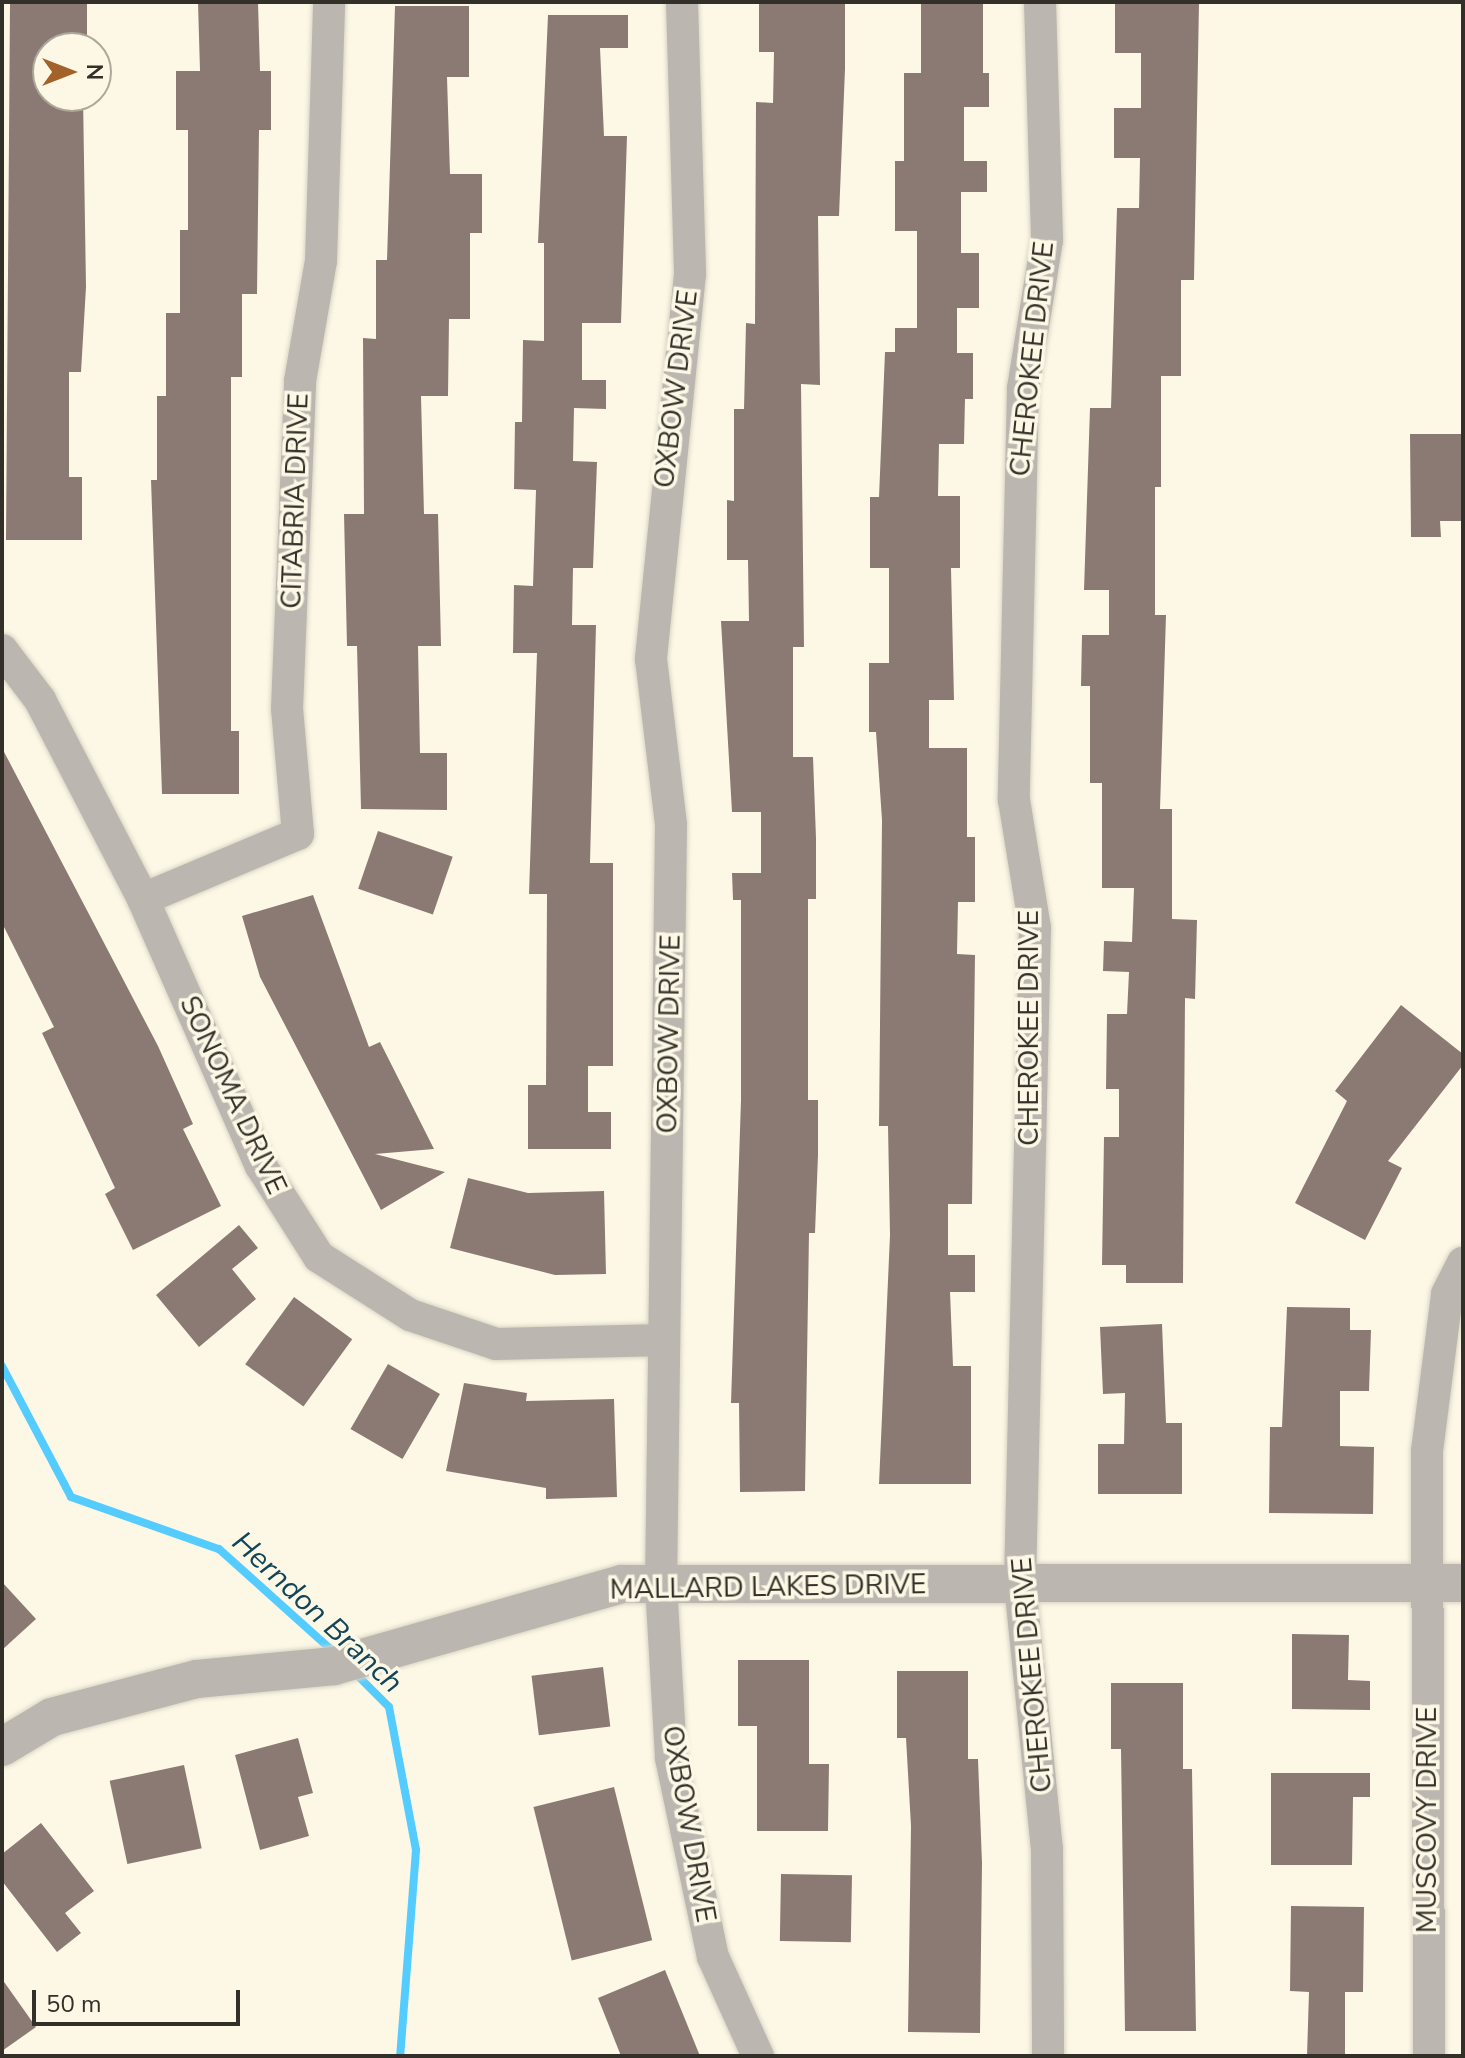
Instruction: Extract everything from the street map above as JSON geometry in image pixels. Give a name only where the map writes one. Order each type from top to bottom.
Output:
[{"type":"street","name":"CITABRIA DRIVE","points":[[143,899],[298,834],[287,709],[300,381],[321,261],[329,2]]},
{"type":"street","name":"OXBOW DRIVE","points":[[682,2],[690,274],[651,659],[671,825],[661,1584],[671,1758],[713,1957],[758,2056]]},
{"type":"street","name":"CHEROKEE DRIVE","points":[[1040,2],[1047,240],[1023,389],[1014,534],[1014,800],[1035,928],[1020,1584],[1047,1849],[1048,2056]]},
{"type":"street","name":"SONOMA DRIVE","points":[[2,650],[40,700],[143,899],[261,1166],[319,1257],[410,1315],[496,1344],[664,1340]]},
{"type":"street","name":"MUSCOVY DRIVE","points":[[1429,2056],[1425,1584],[1427,1451],[1447,1294],[1463,1263]]},
{"type":"street","name":"MALLARD LAKES DRIVE","points":[[2,1747],[52,1717],[197,1679],[334,1666],[493,1616],[622,1584],[1463,1583]]},
{"type":"building","points":[[10,2],[87,2],[87,32],[32,32],[32,112],[83,112],[86,287],[81,372],[69,372],[69,477],[82,477],[82,540],[6,540]]},
{"type":"building","points":[[198,2],[258,2],[260,71],[271,71],[271,130],[259,130],[257,294],[242,294],[242,377],[231,377],[231,731],[239,731],[239,794],[162,794],[151,480],[157,480],[157,396],[166,396],[166,313],[180,313],[180,230],[188,230],[188,130],[176,130],[176,71],[200,71]]},
{"type":"building","points":[[759,2],[845,2],[845,69],[839,216],[818,216],[820,385],[801,384],[804,647],[793,647],[793,757],[813,757],[816,838],[816,899],[808,899],[808,1100],[818,1100],[818,1155],[815,1233],[809,1233],[805,1491],[740,1492],[739,1403],[731,1403],[741,1100],[741,900],[733,900],[732,873],[761,873],[761,812],[732,812],[721,621],[749,621],[748,560],[727,560],[727,500],[734,501],[734,409],[744,409],[746,323],[755,324],[756,102],[773,103],[774,52],[759,52]]},
{"type":"building","points":[[921,2],[983,2],[983,73],[989,73],[989,107],[964,107],[964,161],[987,161],[987,192],[961,192],[961,253],[979,253],[979,308],[957,308],[957,353],[973,353],[973,399],[965,399],[964,444],[939,444],[938,496],[960,496],[960,568],[951,568],[954,700],[929,700],[929,748],[967,748],[967,837],[975,837],[975,902],[958,902],[957,954],[975,955],[972,1204],[948,1204],[948,1255],[975,1255],[975,1292],[950,1292],[953,1366],[971,1366],[971,1484],[879,1484],[890,1235],[888,1126],[879,1126],[882,820],[876,732],[869,732],[869,663],[889,663],[889,568],[870,568],[870,497],[879,497],[885,352],[895,352],[895,328],[917,328],[917,231],[895,231],[895,161],[904,161],[904,73],[921,73]]},
{"type":"building","points":[[1115,3],[1199,3],[1194,280],[1181,280],[1181,376],[1161,376],[1161,487],[1155,487],[1155,615],[1166,615],[1160,809],[1172,809],[1172,919],[1197,920],[1195,999],[1185,998],[1183,1283],[1126,1283],[1126,1265],[1102,1265],[1104,1137],[1119,1137],[1119,1089],[1106,1089],[1107,1014],[1127,1014],[1129,972],[1103,971],[1104,941],[1132,942],[1134,888],[1102,888],[1102,783],[1090,783],[1090,686],[1081,686],[1082,635],[1109,635],[1109,590],[1084,590],[1090,408],[1111,408],[1117,208],[1139,208],[1140,158],[1114,158],[1114,108],[1141,108],[1141,53],[1115,53]]},
{"type":"building","points":[[395,6],[469,6],[469,77],[447,77],[450,174],[482,174],[482,233],[470,233],[470,319],[449,319],[448,396],[421,396],[424,514],[438,514],[441,646],[418,646],[420,753],[447,753],[447,810],[361,809],[357,646],[347,646],[344,514],[364,514],[363,338],[376,339],[376,260],[387,260]]},
{"type":"building","points":[[548,15],[628,15],[628,48],[600,48],[604,136],[627,136],[621,323],[582,323],[582,380],[606,380],[606,409],[574,408],[573,461],[597,462],[593,568],[573,568],[572,625],[596,625],[590,863],[613,863],[613,1066],[588,1066],[588,1112],[611,1112],[611,1149],[528,1149],[528,1085],[546,1085],[547,894],[529,894],[537,653],[513,653],[514,585],[533,586],[536,490],[514,489],[515,422],[522,422],[523,340],[544,341],[544,243],[538,243]]},
{"type":"building","points":[[1410,434],[1463,434],[1463,521],[1440,521],[1441,537],[1411,537]]},
{"type":"building","points":[[2,748],[158,1046],[193,1124],[183,1129],[221,1206],[133,1250],[105,1194],[115,1188],[42,1033],[54,1027],[2,923]]},
{"type":"building","points":[[378,831],[453,857],[433,914],[358,889]]},
{"type":"building","points":[[313,895],[369,1047],[380,1042],[434,1149],[375,1154],[445,1172],[381,1210],[260,977],[242,916]]},
{"type":"building","points":[[1401,1005],[1463,1054],[1463,1065],[1388,1161],[1402,1168],[1365,1240],[1295,1203],[1347,1101],[1335,1091]]},
{"type":"building","points":[[468,1178],[528,1193],[604,1191],[606,1274],[555,1275],[450,1248]]},
{"type":"building","points":[[239,1225],[258,1248],[232,1269],[256,1299],[199,1347],[156,1295]]},
{"type":"building","points":[[294,1297],[352,1339],[303,1406],[245,1364]]},
{"type":"building","points":[[1287,1307],[1350,1308],[1350,1330],[1371,1330],[1369,1391],[1340,1391],[1340,1446],[1374,1447],[1373,1514],[1269,1513],[1270,1427],[1282,1427]]},
{"type":"building","points":[[1162,1324],[1166,1423],[1182,1423],[1182,1494],[1098,1494],[1098,1444],[1124,1444],[1125,1393],[1103,1394],[1100,1327]]},
{"type":"building","points":[[388,1364],[440,1394],[402,1459],[350,1429]]},
{"type":"building","points":[[464,1383],[527,1393],[526,1401],[614,1399],[617,1497],[546,1499],[546,1488],[446,1471]]},
{"type":"building","points":[[2,1582],[36,1619],[2,1650]]},
{"type":"building","points":[[1292,1634],[1349,1635],[1348,1680],[1370,1681],[1370,1710],[1292,1709]]},
{"type":"building","points":[[738,1660],[809,1660],[809,1764],[829,1764],[828,1831],[757,1831],[757,1726],[738,1726]]},
{"type":"building","points":[[603,1667],[610,1727],[539,1735],[532,1676]]},
{"type":"building","points":[[897,1671],[968,1671],[968,1759],[978,1759],[982,1863],[980,2033],[908,2032],[911,1826],[906,1738],[897,1738]]},
{"type":"building","points":[[1111,1683],[1183,1683],[1183,1769],[1192,1769],[1196,2031],[1125,2031],[1121,1749],[1111,1749]]},
{"type":"building","points":[[298,1738],[313,1793],[298,1797],[309,1836],[260,1850],[235,1755]]},
{"type":"building","points":[[184,1765],[202,1848],[127,1864],[110,1781]]},
{"type":"building","points":[[1271,1773],[1370,1773],[1370,1797],[1353,1797],[1352,1865],[1271,1865]]},
{"type":"building","points":[[614,1787],[652,1940],[572,1960],[533,1807]]},
{"type":"building","points":[[41,1823],[94,1891],[65,1913],[81,1933],[57,1952],[2,1881],[2,1854]]},
{"type":"building","points":[[781,1874],[852,1875],[851,1942],[780,1941]]},
{"type":"building","points":[[1291,1906],[1364,1907],[1363,1992],[1345,1992],[1345,2056],[1307,2056],[1309,1992],[1290,1991]]},
{"type":"building","points":[[665,1970],[700,2056],[621,2056],[598,1998]]},
{"type":"building","points":[[2,1979],[36,2027],[2,2051]]},
{"type":"waterway","name":"Herndon Branch","points":[[2,1366],[71,1497],[219,1549],[337,1655]]},
{"type":"waterway","name":"Herndon Branch","points":[[355,1673],[389,1707],[416,1850],[400,2056]]}]
